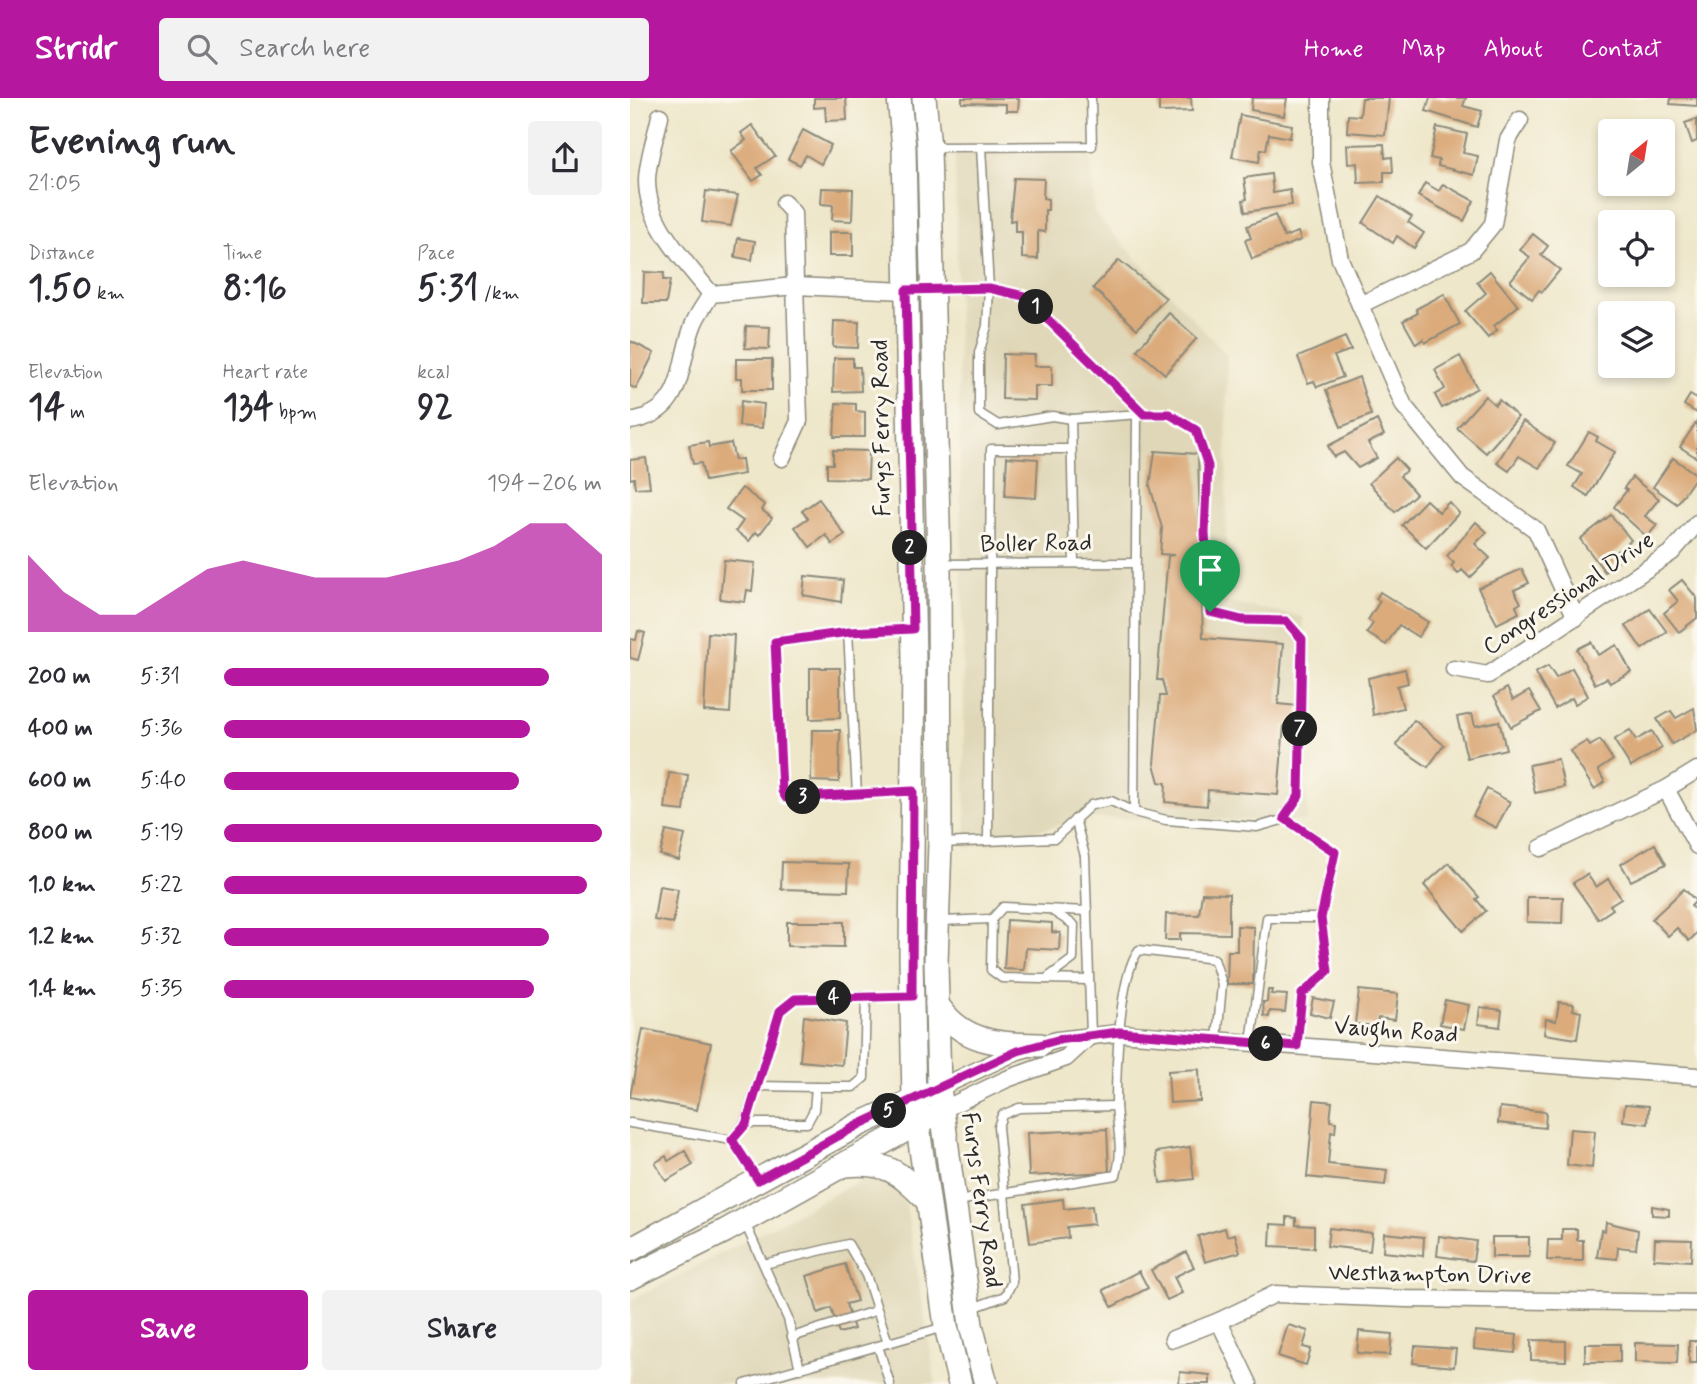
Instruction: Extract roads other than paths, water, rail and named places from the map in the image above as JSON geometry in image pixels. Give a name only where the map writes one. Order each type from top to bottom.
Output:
[{"type":"main road","name":"Furys Ferry Road","points":[[899,98],[904,148],[913,629],[914,1100],[946,1326],[960,1384]]},
{"type":"main road","name":"Furys Ferry Road","points":[[924,98],[929,147],[939,564],[940,843],[937,1004],[941,1099],[969,1309],[986,1384]]},
{"type":"main road","points":[[937,1004],[947,1020],[967,1035],[996,1044],[1040,1045]]},
{"type":"main road","points":[[630,1250],[860,1124],[914,1100],[941,1099]]},
{"type":"main road","points":[[630,1278],[744,1220],[917,1124],[941,1099]]},
{"type":"main road","points":[[842,1165],[870,1163],[897,1171],[928,1201]]},
{"type":"street","points":[[1321,98],[1321,162],[1340,259],[1404,406],[1462,477],[1536,530],[1576,618]]},
{"type":"street","points":[[660,116],[647,181],[654,212],[670,242],[711,294]]},
{"type":"street","points":[[1360,305],[1471,251],[1493,224],[1508,140],[1520,120]]},
{"type":"street","points":[[782,458],[799,421],[793,213],[784,202]]},
{"type":"street","points":[[711,294],[795,286],[906,290]]},
{"type":"street","points":[[630,421],[647,418],[672,398],[681,376],[695,321],[711,294]]},
{"type":"street","name":"Congressional Drive","points":[[1454,669],[1488,675],[1672,552],[1697,523]]},
{"type":"street","points":[[1541,848],[1666,789],[1697,770]]},
{"type":"street","points":[[1666,789],[1697,846]]},
{"type":"street","name":"Vaughn Road","points":[[941,1099],[1018,1051],[1091,1035],[1119,1032],[1697,1076]]},
{"type":"street","points":[[941,1099],[1066,1058],[1091,1035]]},
{"type":"street","name":"Westhampton Drive","points":[[1173,1339],[1275,1294],[1406,1299],[1697,1303]]},
{"type":"street","points":[[1219,1321],[1250,1384]]},
{"type":"lane","points":[[929,147],[1092,146],[1091,98]]},
{"type":"lane","points":[[940,843],[1055,838],[1091,805],[1111,801],[1134,812],[1166,820],[1257,827],[1284,818],[1299,796],[1302,639],[1286,621],[1242,620],[1210,612],[1205,533],[1208,466],[1196,430],[1169,414],[1071,419],[1052,416],[998,425],[979,413],[979,353],[986,326],[989,288],[981,147]]},
{"type":"lane","points":[[906,290],[989,288],[1024,296],[1140,414],[1135,563],[1134,812]]},
{"type":"lane","points":[[1071,419],[1074,563]]},
{"type":"lane","points":[[988,839],[991,449],[1072,449]]},
{"type":"lane","name":"Boller Road","points":[[939,564],[1135,563]]},
{"type":"lane","points":[[913,629],[849,632],[775,642],[782,791],[786,798],[913,791]]},
{"type":"lane","points":[[849,632],[857,794]]},
{"type":"lane","points":[[1284,818],[1335,852],[1321,918],[1328,971],[1302,994],[1297,1046]]},
{"type":"lane","points":[[1075,819],[1085,856],[1091,1035]]},
{"type":"lane","points":[[1087,911],[1003,907],[992,919],[991,970],[1002,978],[1089,980]]},
{"type":"lane","points":[[1046,979],[1073,959],[1074,925],[1050,909]]},
{"type":"lane","points":[[1251,1043],[1268,918],[1321,918]]},
{"type":"lane","points":[[937,921],[992,919]]},
{"type":"lane","points":[[954,1201],[1114,1177],[1119,1167],[1121,1133],[1116,1105],[1119,1032],[1130,961],[1139,950],[1214,959],[1222,984],[1217,1040]]},
{"type":"lane","points":[[732,1140],[746,1124],[780,1011],[795,999],[912,996]]},
{"type":"lane","points":[[757,1086],[853,1087],[864,1078],[866,997]]},
{"type":"lane","points":[[746,1124],[807,1123],[814,1110],[816,1087]]},
{"type":"lane","points":[[969,1309],[1005,1296],[1012,1282],[998,1127],[1002,1115],[1019,1108],[1116,1105]]},
{"type":"lane","points":[[630,1123],[732,1140],[758,1180]]},
{"type":"lane","points":[[744,1220],[789,1319],[800,1369]]},
{"type":"lane","points":[[764,1264],[848,1244],[866,1275],[875,1311],[888,1343]]},
{"type":"lane","points":[[792,1336],[875,1311]]},
{"type":"lane","points":[[745,1384],[946,1326]]},
{"type":"lane","points":[[878,1346],[890,1384]]}]
